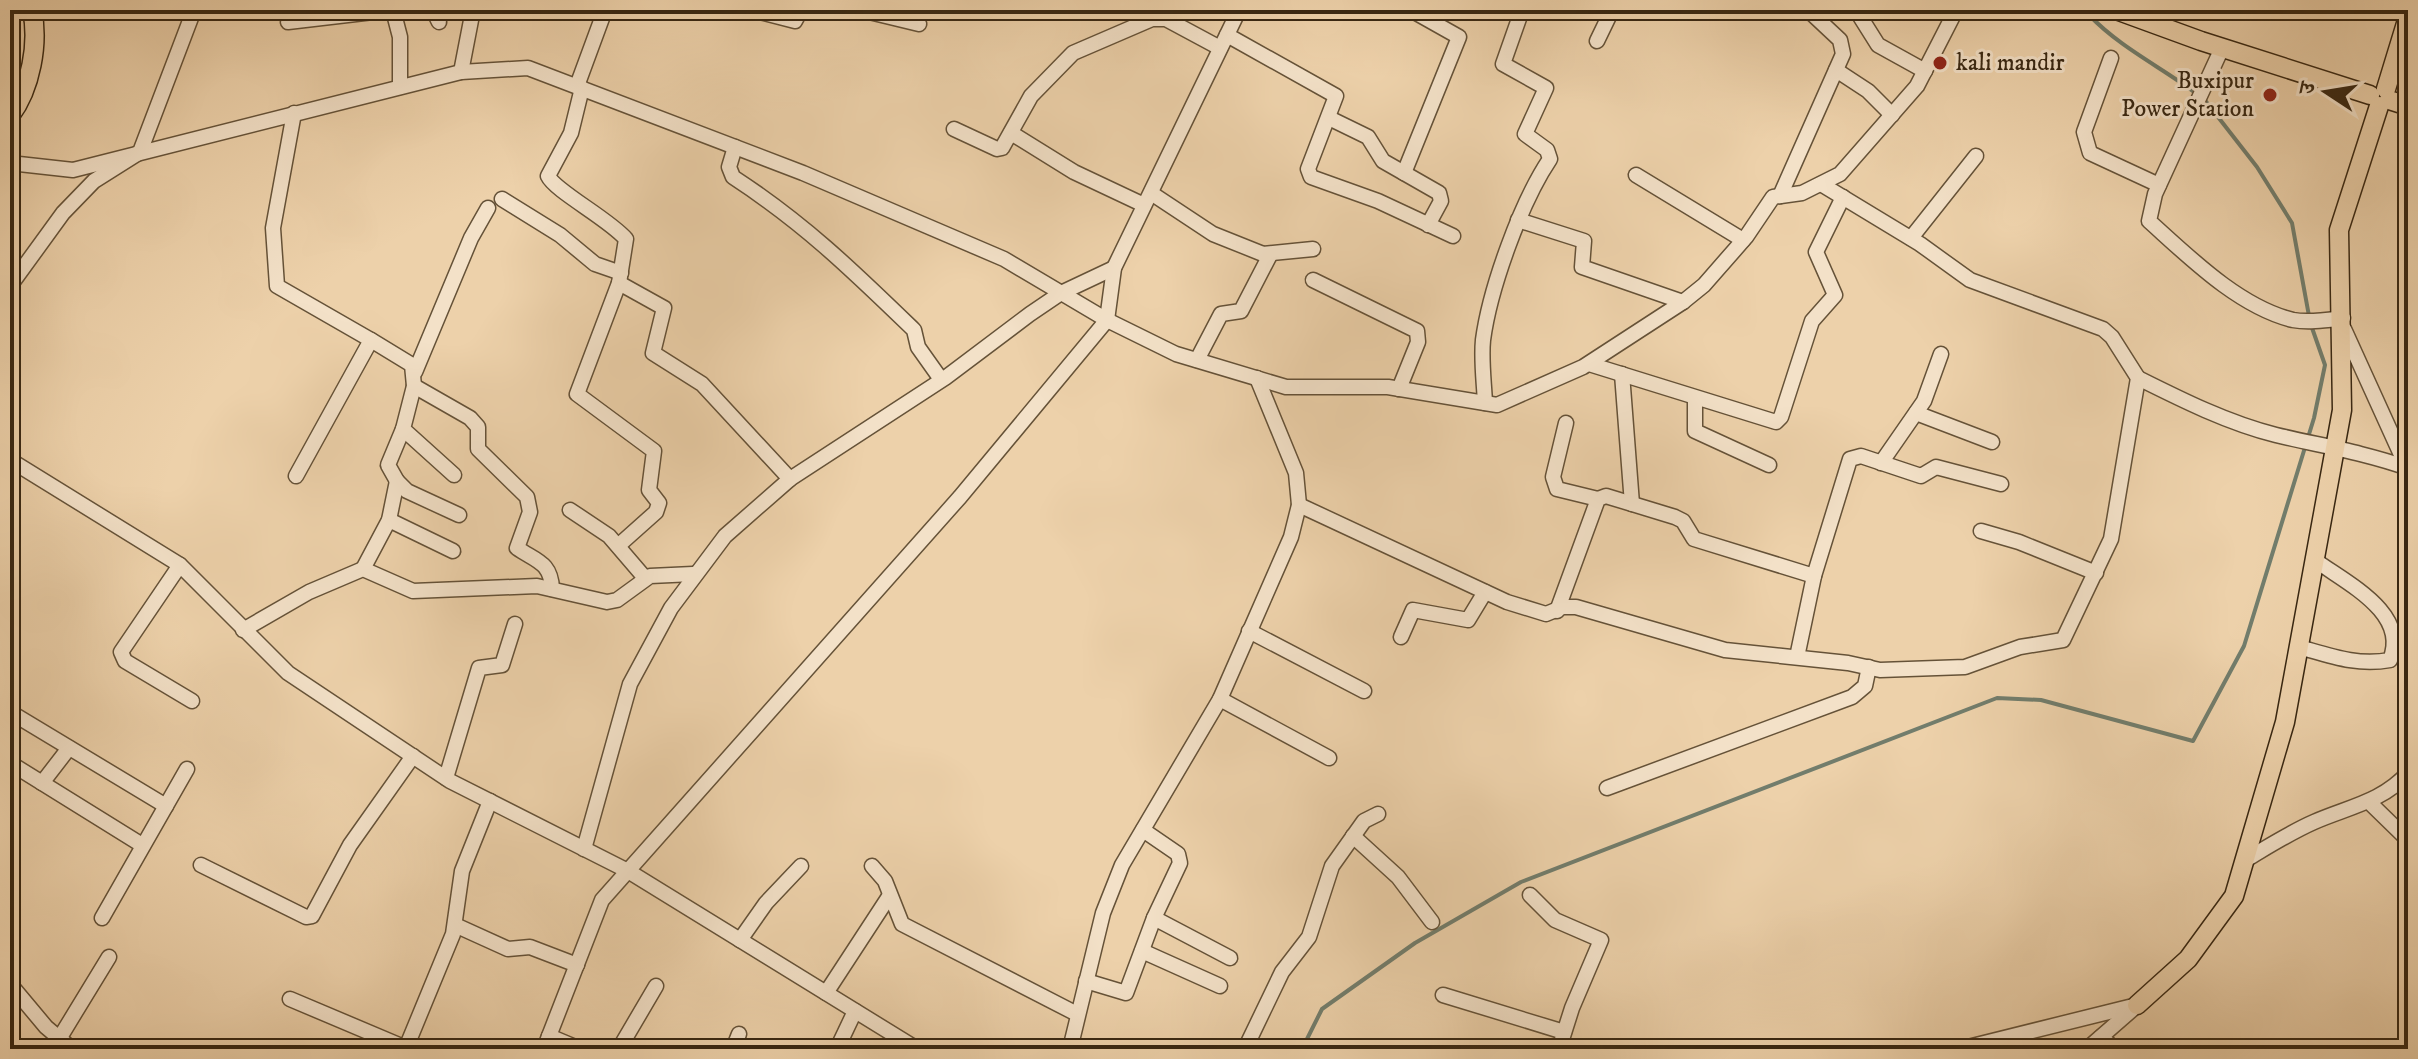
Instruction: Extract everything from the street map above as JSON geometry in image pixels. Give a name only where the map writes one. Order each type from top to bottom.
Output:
[{"type":"main road","points":[[10,116],[24,90],[31,65],[32,10]]},
{"type":"main road","points":[[2116,10],[2222,48],[2408,106]]},
{"type":"main road","points":[[2137,1005],[2188,959],[2234,896],[2285,722],[2342,410],[2343,323],[2339,230],[2408,17]]},
{"type":"street","points":[[10,286],[63,213],[94,181],[140,152],[194,10]]},
{"type":"street","points":[[288,22],[392,10],[400,37],[400,87]]},
{"type":"street","points":[[461,72],[473,10]]},
{"type":"street","points":[[605,10],[580,87],[571,133],[548,176],[557,188],[597,212],[626,239],[620,278],[577,389],[579,398],[654,451],[649,490],[660,508],[619,545]]},
{"type":"street","points":[[752,10],[788,21],[799,18],[801,10]]},
{"type":"street","points":[[861,10],[919,24]]},
{"type":"street","points":[[580,1049],[547,1043],[602,900],[960,497],[1107,320],[1114,268],[1239,10]]},
{"type":"street","points":[[1404,173],[1459,37],[1411,10]]},
{"type":"street","points":[[1485,403],[1485,331],[1527,195],[1550,155],[1525,134],[1546,88],[1503,64],[1522,10]]},
{"type":"street","points":[[1597,41],[1612,10]]},
{"type":"street","points":[[1780,196],[1843,54],[1840,40],[1808,10]]},
{"type":"street","points":[[1856,10],[1878,45],[1925,71]]},
{"type":"street","points":[[10,163],[73,170],[461,72],[528,68],[735,147],[1004,259],[1107,320],[1176,354],[1286,387],[1399,389],[1497,405],[1589,364],[1683,302],[1704,285],[1743,240],[1773,197],[1802,193],[1840,174],[1892,115],[1925,71],[1956,10]]},
{"type":"street","points":[[954,129],[997,149],[1002,148],[1031,96],[1073,53],[1155,15],[1224,42],[1334,93],[1335,102],[1308,174],[1453,236]]},
{"type":"street","points":[[2222,48],[2159,185],[2148,214],[2149,221],[2224,286],[2292,319],[2343,323],[2408,469]]},
{"type":"street","points":[[2111,58],[2084,132],[2085,145],[2090,153],[2159,185]]},
{"type":"street","points":[[1836,70],[1868,91],[1892,115]]},
{"type":"street","points":[[294,113],[273,228],[277,286],[404,358],[414,379],[470,418],[478,427],[480,452],[527,497],[530,512],[517,548],[545,564],[552,589]]},
{"type":"street","points":[[1329,118],[1372,140],[1383,161],[1442,196],[1428,225]]},
{"type":"street","points":[[1011,133],[1092,181],[1148,199],[1213,234],[1270,255],[1313,249]]},
{"type":"street","points":[[735,147],[729,167],[733,177],[791,215],[827,245],[914,330],[918,347],[940,378]]},
{"type":"street","points":[[1911,238],[1976,156]]},
{"type":"street","points":[[1636,175],[1743,240]]},
{"type":"street","points":[[1821,184],[1911,238],[1958,274],[1984,287],[2103,329],[2112,337],[2138,378],[2198,408],[2275,435],[2336,446],[2408,469]]},
{"type":"street","points":[[1589,364],[1769,422],[1781,417],[1812,321],[1835,295],[1816,252],[1843,197]]},
{"type":"street","points":[[502,199],[560,235],[665,311],[653,353],[702,384],[790,479]]},
{"type":"street","points":[[459,515],[407,491],[388,465],[403,429],[414,379],[471,238],[488,208]]},
{"type":"street","points":[[1518,220],[1584,241],[1582,267],[1683,302]]},
{"type":"street","points":[[1197,360],[1221,314],[1241,311],[1270,255]]},
{"type":"street","points":[[584,849],[630,684],[693,574],[725,536],[790,479],[1061,293],[1114,268]]},
{"type":"street","points":[[1313,280],[1417,331],[1418,342],[1399,389]]},
{"type":"street","points":[[296,476],[371,340]]},
{"type":"street","points":[[1881,463],[1924,401],[1941,354]]},
{"type":"street","points":[[1622,374],[1632,504]]},
{"type":"street","points":[[1070,1049],[1103,913],[1122,865],[1220,699],[1291,537],[1299,505],[1296,473],[1257,378]]},
{"type":"street","points":[[1299,505],[1485,592],[1546,614],[1576,607],[1705,646],[1891,670],[1965,667],[2020,647],[2063,640],[2096,573],[2115,525],[2138,378]]},
{"type":"street","points":[[1695,398],[1695,431],[1769,465]]},
{"type":"street","points":[[1916,413],[1992,442]]},
{"type":"street","points":[[1566,423],[1553,477],[1557,489],[1598,499],[1606,496],[1683,521],[1694,539],[1814,576]]},
{"type":"street","points":[[403,429],[454,475]]},
{"type":"street","points":[[1797,657],[1814,576],[1847,464],[1855,455],[1921,476],[1936,467],[2001,484]]},
{"type":"street","points":[[10,460],[180,565],[288,673],[446,778],[628,871],[917,1049]]},
{"type":"street","points":[[243,630],[309,592],[363,569],[389,520],[397,481]]},
{"type":"street","points":[[1557,611],[1598,499]]},
{"type":"street","points":[[570,510],[619,545],[645,578]]},
{"type":"street","points":[[389,520],[453,551]]},
{"type":"street","points":[[1981,531],[2019,542],[2096,573]]},
{"type":"street","points":[[2299,647],[2353,663],[2390,660],[2395,647],[2391,622],[2383,613],[2315,560]]},
{"type":"street","points":[[180,565],[121,652],[125,661],[192,701]]},
{"type":"street","points":[[363,569],[413,591],[528,585],[614,601],[645,578],[693,574]]},
{"type":"street","points":[[1401,637],[1413,610],[1468,620],[1485,592]]},
{"type":"street","points":[[446,778],[479,668],[502,665],[515,624]]},
{"type":"street","points":[[1249,631],[1364,691]]},
{"type":"street","points":[[1607,788],[1852,697],[1865,686],[1869,667]]},
{"type":"street","points":[[1220,699],[1329,758]]},
{"type":"street","points":[[10,712],[166,806]]},
{"type":"street","points":[[42,783],[69,748]]},
{"type":"street","points":[[201,865],[306,917],[312,916],[350,845],[413,756]]},
{"type":"street","points":[[10,763],[142,845]]},
{"type":"street","points":[[102,918],[187,769]]},
{"type":"street","points":[[2247,859],[2313,822],[2369,802],[2392,789],[2408,773]]},
{"type":"street","points":[[290,999],[406,1048],[455,925],[462,871],[490,801]]},
{"type":"street","points":[[2369,802],[2408,840]]},
{"type":"street","points":[[1245,1049],[1282,972],[1309,937],[1328,874],[1364,821],[1378,814]]},
{"type":"street","points":[[1086,981],[1126,993],[1181,858],[1143,830]]},
{"type":"street","points":[[1353,836],[1394,872],[1432,922]]},
{"type":"street","points":[[740,940],[766,903],[801,866]]},
{"type":"street","points":[[872,866],[885,881],[902,924],[1077,1014]]},
{"type":"street","points":[[826,993],[890,895]]},
{"type":"street","points":[[1530,895],[1555,920],[1601,940],[1559,1049]]},
{"type":"street","points":[[1154,918],[1230,958]]},
{"type":"street","points":[[455,925],[508,949],[530,947],[577,965]]},
{"type":"street","points":[[1142,951],[1220,986]]},
{"type":"street","points":[[59,1039],[109,957]]},
{"type":"street","points":[[10,984],[59,1039],[72,1049]]},
{"type":"street","points":[[619,1049],[656,986]]},
{"type":"street","points":[[1443,995],[1564,1032]]},
{"type":"street","points":[[2087,1049],[2137,1005]]},
{"type":"street","points":[[1960,1049],[2137,1005]]},
{"type":"street","points":[[837,1049],[855,1011]]},
{"type":"street","points":[[733,1049],[739,1034]]},
{"type":"street","points":[[2101,1037],[2115,1049]]},
{"type":"waterway","points":[[2090,16],[2128,48],[2197,94]]},
{"type":"waterway","points":[[2204,99],[2257,167],[2292,223],[2309,316]]},
{"type":"waterway","points":[[1302,1049],[1322,1009],[1415,943],[1521,882],[1997,698],[2041,700],[2193,741],[2244,646],[2314,418],[2325,365],[2311,325]]},
{"type":"place","name":"kali mandir","points":[[1940,63]]},
{"type":"place","name":"Buxipur Power Station","points":[[2270,95]]}]
